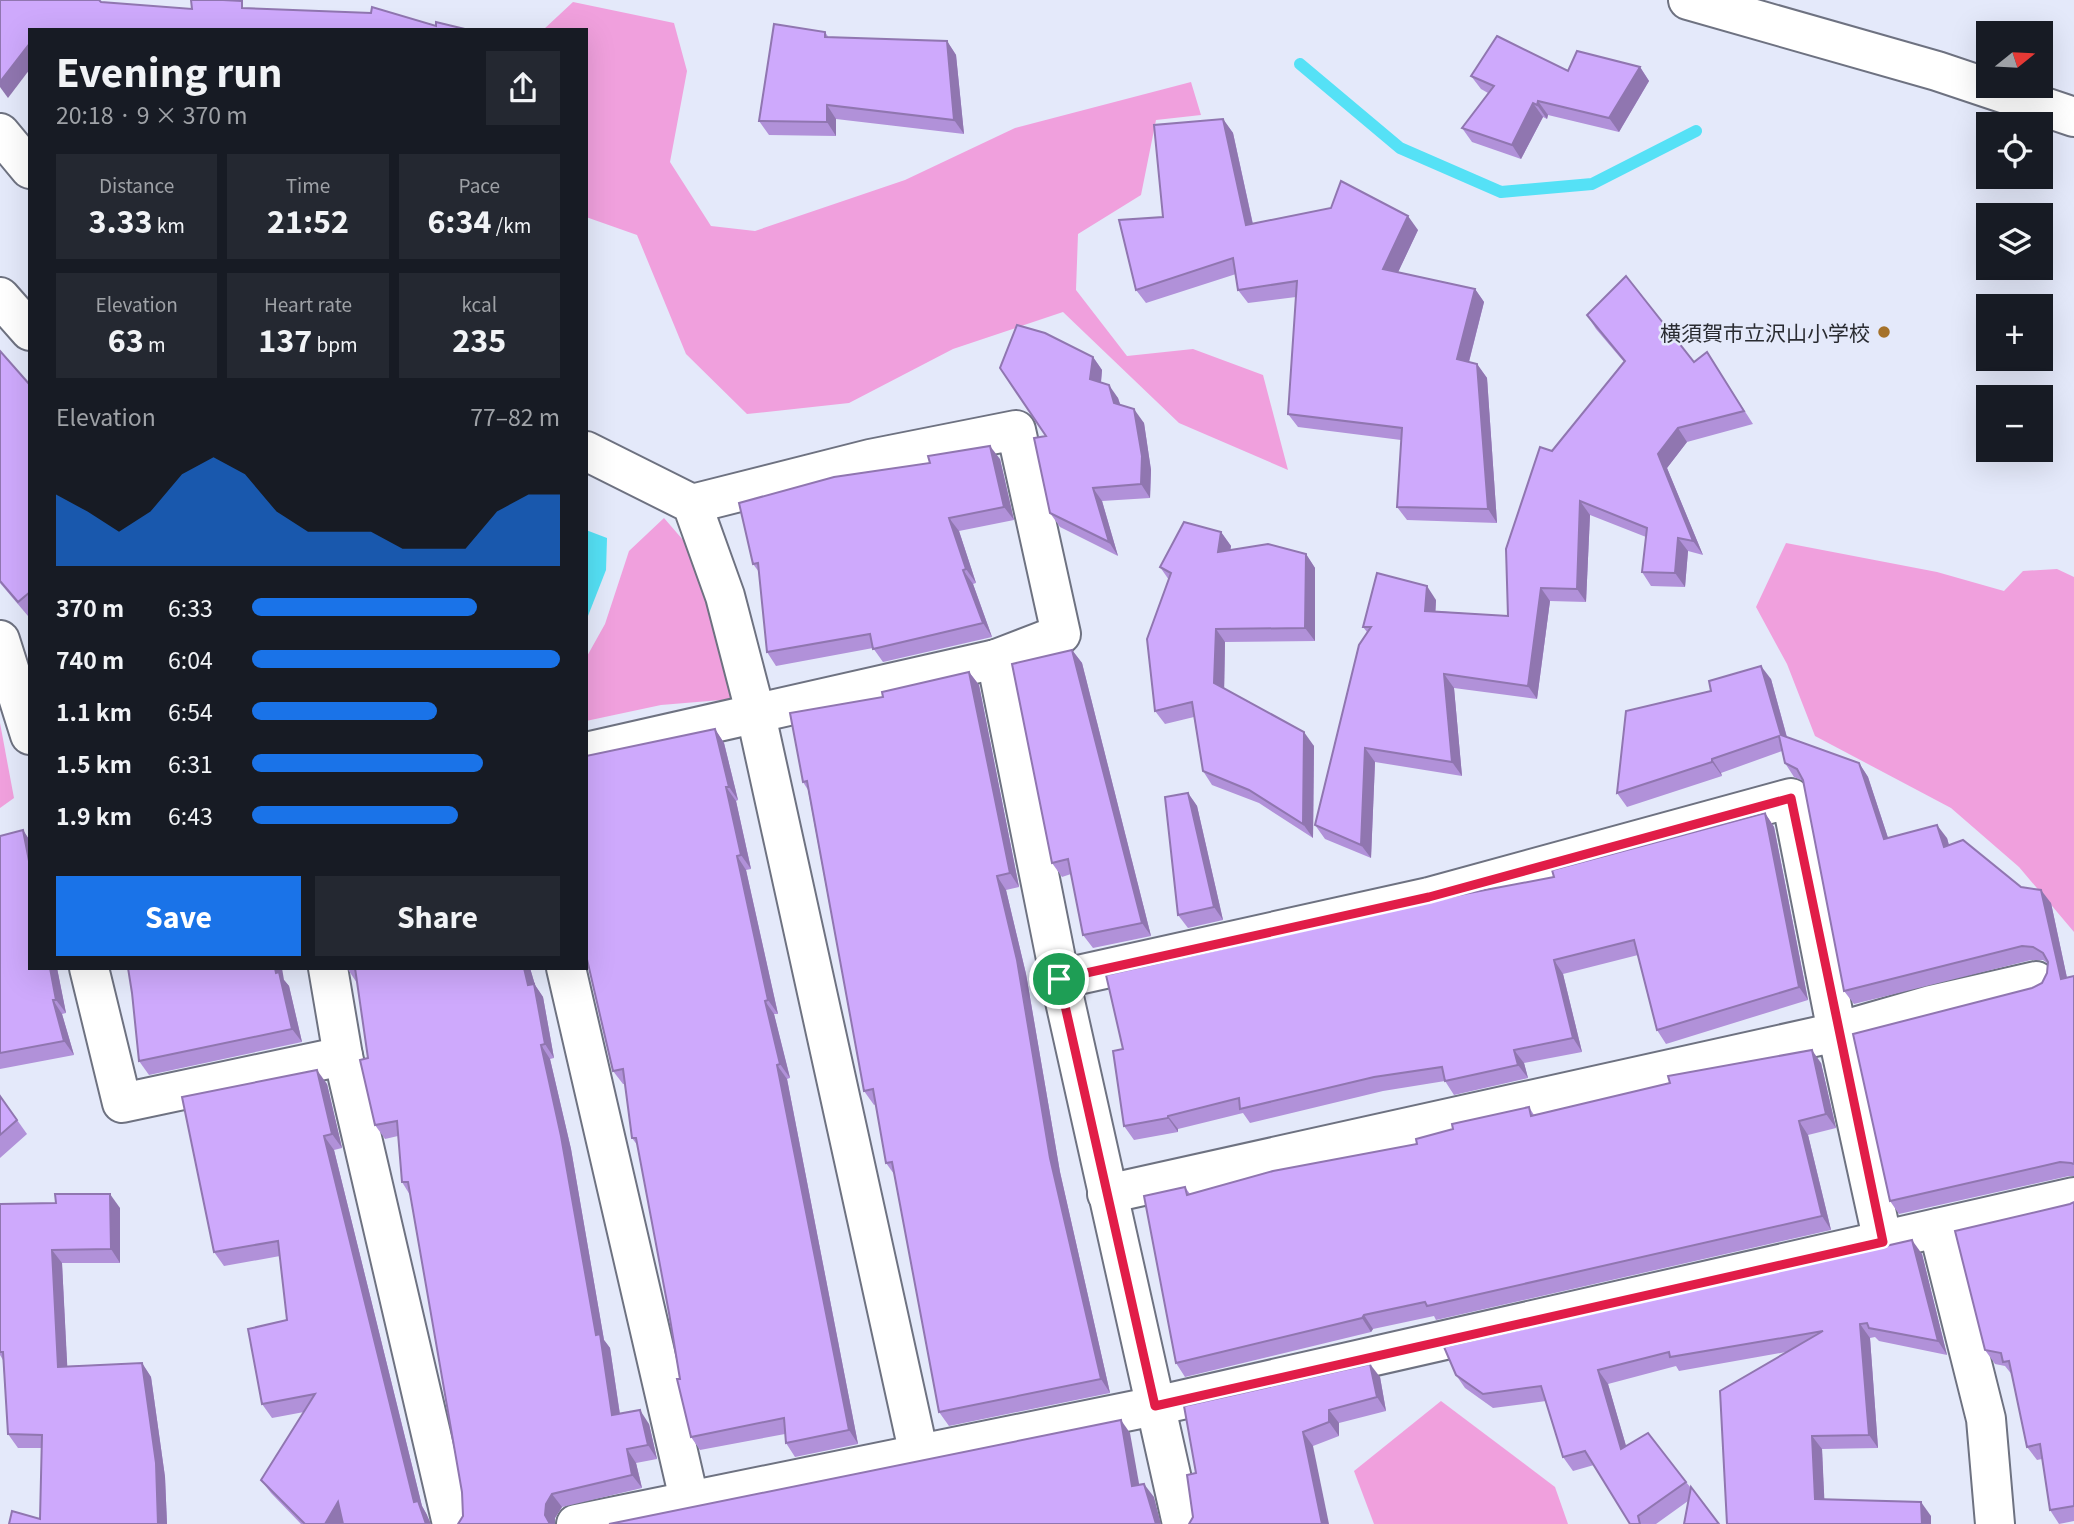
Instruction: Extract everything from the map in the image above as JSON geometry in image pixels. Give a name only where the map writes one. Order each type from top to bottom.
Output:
[{"type":"street","points":[[1688,0],[1937,71],[2074,117]]},
{"type":"street","points":[[0,133],[28,167]]},
{"type":"street","points":[[0,297],[28,329]]},
{"type":"street","points":[[588,452],[692,504],[870,459],[1016,430],[1061,634],[996,659],[588,752]]},
{"type":"street","points":[[692,504],[725,596],[756,715],[919,1455]]},
{"type":"street","points":[[11,638],[28,725]]},
{"type":"street","points":[[996,659],[1059,979],[1182,1524]]},
{"type":"street","points":[[1059,979],[1429,897],[1791,798],[1837,1032],[1883,1242]]},
{"type":"street","points":[[89,970],[122,1103],[343,1056]]},
{"type":"street","points":[[328,970],[343,1056],[452,1524]]},
{"type":"street","points":[[566,970],[689,1499]]},
{"type":"street","points":[[1107,1194],[1837,1032],[1931,1005],[2036,981]]},
{"type":"street","points":[[576,1524],[1155,1406],[1883,1242],[2074,1196]]},
{"type":"street","points":[[1938,1228],[1986,1419],[1995,1524]]},
{"type":"shaded area","points":[[573,2],[674,23],[687,71],[670,162],[711,226],[755,231],[905,180],[1015,128],[1191,82],[1201,115],[1156,120],[1141,195],[1078,234],[1076,290],[1127,356],[1193,349],[1263,375],[1288,470],[1179,423],[1063,312],[953,349],[849,403],[747,414],[686,354],[637,235],[588,218],[588,28],[545,28]]},
{"type":"shaded area","points":[[664,518],[696,555],[733,699],[661,705],[588,721],[588,654],[605,624],[629,551]]},
{"type":"shaded area","points":[[1786,543],[1937,572],[2004,591],[2023,571],[2057,569],[2074,577],[2074,932],[2019,867],[1951,808],[1815,736],[1787,664],[1756,607]]},
{"type":"shaded area","points":[[0,723],[14,798],[0,808]]},
{"type":"shaded area","points":[[1441,1401],[1555,1487],[1568,1524],[1374,1524],[1354,1471]]},
{"type":"water","points":[[588,531],[607,538],[606,570],[588,616]]},
{"type":"building","points":[[0,0],[99,0],[192,9],[191,0],[223,0],[242,1],[242,8],[371,13],[372,7],[436,26],[436,22],[461,28],[28,28],[28,46],[0,82]]},
{"type":"building","points":[[774,24],[825,32],[825,37],[947,41],[954,120],[827,105],[827,122],[759,121]]},
{"type":"building","points":[[1497,36],[1568,71],[1577,51],[1640,67],[1609,118],[1538,101],[1537,105],[1533,103],[1512,145],[1462,128],[1494,86],[1471,76]]},
{"type":"building","points":[[1223,119],[1246,225],[1331,208],[1341,181],[1408,216],[1383,269],[1475,289],[1457,359],[1477,364],[1488,509],[1397,507],[1402,428],[1288,414],[1297,281],[1238,290],[1233,258],[1136,290],[1119,220],[1163,217],[1154,125]]},
{"type":"building","points":[[1626,276],[1694,362],[1707,352],[1744,411],[1678,428],[1658,454],[1693,541],[1678,538],[1675,573],[1642,572],[1647,528],[1580,501],[1577,589],[1541,588],[1528,686],[1444,674],[1452,762],[1365,748],[1361,845],[1315,825],[1359,645],[1371,627],[1363,627],[1377,573],[1427,586],[1425,611],[1508,616],[1506,549],[1540,447],[1552,451],[1625,361],[1587,315]]},
{"type":"building","points":[[1017,325],[1045,333],[1093,357],[1090,379],[1109,385],[1114,403],[1134,409],[1142,456],[1141,484],[1093,488],[1109,542],[1050,513],[1034,438],[1046,436],[1000,368]]},
{"type":"building","points":[[0,351],[28,383],[28,594],[18,602],[0,581]]},
{"type":"building","points":[[990,446],[1004,507],[949,518],[966,569],[963,570],[983,623],[873,649],[870,634],[767,652],[758,563],[753,564],[739,503],[834,477],[930,463],[928,456]]},
{"type":"building","points":[[1184,522],[1221,532],[1218,552],[1268,544],[1306,554],[1305,628],[1216,629],[1214,683],[1304,732],[1303,824],[1249,790],[1203,771],[1192,702],[1155,711],[1147,639],[1171,573],[1160,567]]},
{"type":"building","points":[[1072,650],[1142,923],[1083,935],[1068,859],[1052,863],[1012,664]]},
{"type":"building","points":[[1761,666],[1781,735],[1859,763],[1884,839],[1937,825],[1944,847],[1963,840],[2021,887],[2041,890],[2061,979],[2074,976],[2074,1164],[2060,1162],[1890,1201],[1853,1034],[2032,988],[2042,983],[2048,962],[2043,953],[2033,947],[2022,946],[1844,991],[1803,780],[1797,769],[1785,763],[1779,736],[1712,759],[1712,762],[1617,793],[1626,711],[1711,691],[1709,681]]},
{"type":"building","points":[[969,672],[1010,873],[997,876],[1017,960],[1050,1158],[1101,1379],[939,1412],[892,1162],[886,1163],[873,1089],[864,1091],[807,781],[803,782],[790,713],[883,697],[882,692]]},
{"type":"building","points":[[715,729],[729,787],[726,787],[741,855],[737,856],[768,1000],[765,1001],[780,1064],[777,1065],[849,1430],[786,1443],[784,1418],[691,1437],[677,1379],[680,1379],[669,1313],[636,1138],[632,1138],[623,1069],[613,1071],[588,964],[588,756]]},
{"type":"building","points":[[1188,793],[1214,907],[1178,915],[1165,797]]},
{"type":"building","points":[[1765,813],[1799,987],[1657,1030],[1634,940],[1554,960],[1573,1038],[1514,1050],[1518,1065],[1445,1081],[1442,1067],[1374,1077],[1240,1109],[1239,1098],[1168,1118],[1124,1126],[1113,1051],[1123,1049],[1106,975],[1464,894],[1554,877],[1552,870]]},
{"type":"building","points":[[23,830],[28,856],[28,970],[50,970],[56,1000],[53,1000],[64,1041],[0,1053],[0,836]]},
{"type":"building","points":[[128,970],[275,970],[276,973],[279,972],[292,1029],[139,1061]]},
{"type":"building","points":[[355,970],[524,970],[528,985],[534,984],[545,1044],[541,1045],[561,1136],[596,1335],[600,1334],[612,1415],[640,1410],[648,1445],[627,1449],[632,1475],[552,1494],[546,1504],[545,1515],[550,1524],[458,1524],[463,1516],[462,1492],[408,1182],[402,1182],[397,1121],[375,1125],[360,1060],[368,1058]]},
{"type":"building","points":[[1812,1050],[1826,1114],[1799,1121],[1822,1216],[1427,1306],[1425,1302],[1364,1315],[1362,1318],[1176,1363],[1144,1196],[1185,1187],[1187,1195],[1273,1171],[1417,1144],[1416,1139],[1453,1129],[1452,1124],[1529,1107],[1531,1116],[1670,1083],[1668,1076]]},
{"type":"building","points":[[317,1070],[332,1134],[324,1136],[414,1502],[418,1501],[426,1524],[343,1524],[338,1502],[325,1524],[305,1524],[261,1480],[315,1394],[262,1404],[248,1329],[287,1320],[278,1241],[214,1252],[182,1097]]},
{"type":"building","points":[[0,1096],[17,1120],[0,1135]]},
{"type":"building","points":[[55,1194],[110,1194],[111,1249],[52,1250],[58,1367],[142,1363],[156,1463],[158,1524],[9,1524],[12,1511],[40,1519],[42,1435],[8,1434],[3,1352],[0,1352],[0,1204],[56,1203]]},
{"type":"building","points":[[2074,1202],[2074,1506],[2050,1510],[2040,1444],[2027,1447],[2009,1361],[2003,1362],[2001,1353],[1985,1350],[1955,1231]]},
{"type":"building","points":[[1912,1240],[1938,1341],[1869,1328],[1867,1323],[1860,1324],[1869,1435],[1812,1436],[1815,1499],[1921,1502],[1922,1524],[1727,1524],[1720,1391],[1823,1331],[1670,1357],[1669,1352],[1598,1370],[1621,1449],[1648,1433],[1686,1482],[1638,1516],[1640,1524],[1630,1524],[1585,1451],[1563,1457],[1541,1386],[1483,1394],[1456,1375],[1444,1347]]},
{"type":"building","points":[[1370,1364],[1377,1397],[1329,1410],[1329,1422],[1303,1432],[1322,1524],[1189,1524],[1193,1517],[1187,1475],[1196,1473],[1184,1406]]},
{"type":"building","points":[[1121,1420],[1132,1486],[1144,1484],[1156,1524],[609,1524]]},
{"type":"building","points":[[1691,1487],[1719,1524],[1684,1524]]},
{"type":"waterway","points":[[1300,64],[1400,148],[1501,192],[1592,184],[1696,131]]},
{"type":"place","name":"横須賀市立沢山小学校","points":[[1884,332]]},
{"type":"route","points":[[1791,798],[1837,1032],[1883,1242],[1155,1406],[1059,979],[1429,897],[1791,798]]}]
